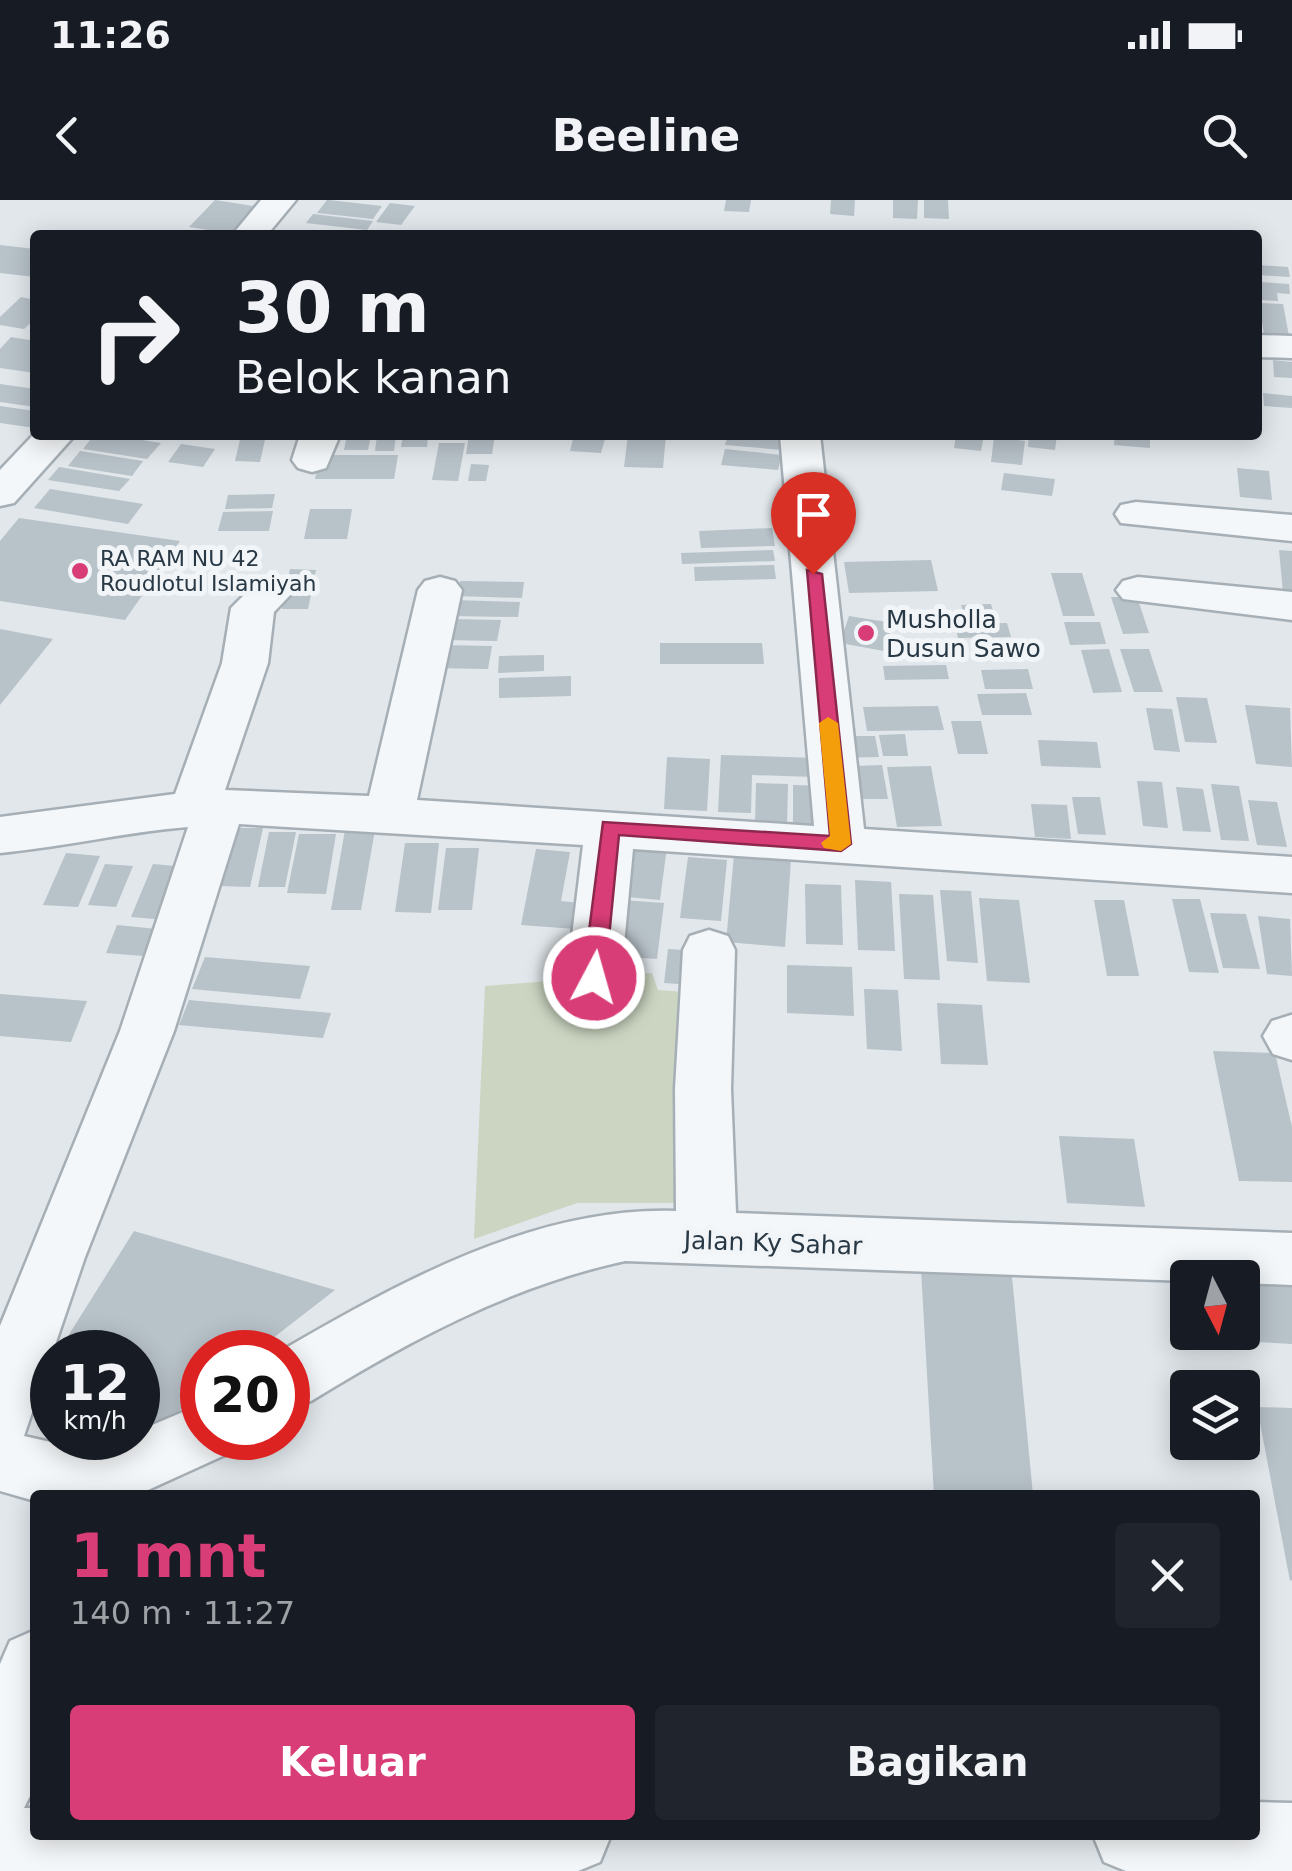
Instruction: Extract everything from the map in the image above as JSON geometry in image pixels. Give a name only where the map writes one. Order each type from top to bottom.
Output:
[{"type":"street","points":[[253,230],[279,200]]},
{"type":"street","points":[[1262,346],[1292,347]]},
{"type":"street","points":[[0,494],[50,440]]},
{"type":"street","points":[[801,440],[841,844]]},
{"type":"street","points":[[1136,514],[1292,528]]},
{"type":"street","points":[[390,813],[440,590]]},
{"type":"street","points":[[1138,590],[1292,606]]},
{"type":"street","points":[[0,1417],[55,1257],[147,1030],[246,663],[252,608],[272,591]]},
{"type":"street","points":[[0,834],[40,833],[132,814],[207,807],[390,813],[1292,874]]},
{"type":"street","points":[[594,978],[610,828]]},
{"type":"street","points":[[707,1241],[703,1090],[709,950]]},
{"type":"street","name":"Jalan Ky Sahar","points":[[310,1368],[394,1316],[564,1246],[625,1235],[707,1241],[1292,1259]]},
{"type":"street","points":[[0,1457],[9,1464],[89,1489],[180,1445]]},
{"type":"street","points":[[0,1781],[30,1682]]},
{"type":"street","points":[[1260,1839],[1292,1840]]},
{"type":"street","points":[[0,1847],[228,1840]]},
{"type":"green space","points":[[652,973],[658,990],[698,993],[689,1203],[577,1203],[474,1239],[485,986]]},
{"type":"building","points":[[215,200],[266,208],[245,230],[189,227]]},
{"type":"building","points":[[327,200],[382,206],[373,219],[317,213]]},
{"type":"building","points":[[726,200],[751,200],[749,212],[724,211]]},
{"type":"building","points":[[831,200],[855,200],[854,216],[830,214]]},
{"type":"building","points":[[893,200],[918,200],[917,219],[893,218]]},
{"type":"building","points":[[924,200],[948,200],[949,219],[924,218]]},
{"type":"building","points":[[390,203],[415,206],[401,225],[376,222]]},
{"type":"building","points":[[313,214],[373,221],[367,230],[306,223]]},
{"type":"building","points":[[0,245],[30,248],[30,276],[0,273]]},
{"type":"building","points":[[1262,265],[1288,267],[1290,277],[1262,275]]},
{"type":"building","points":[[1262,282],[1289,284],[1290,294],[1277,293],[1278,301],[1262,300]]},
{"type":"building","points":[[21,297],[30,299],[30,324],[24,329],[0,325],[0,317]]},
{"type":"building","points":[[1262,303],[1283,304],[1289,336],[1264,334]]},
{"type":"building","points":[[11,337],[30,340],[30,372],[0,368],[0,349]]},
{"type":"building","points":[[1273,360],[1292,362],[1292,378],[1274,377]]},
{"type":"building","points":[[0,384],[30,388],[30,406],[0,402]]},
{"type":"building","points":[[1263,393],[1292,396],[1292,408],[1264,406]]},
{"type":"building","points":[[0,406],[30,410],[30,427],[0,423]]},
{"type":"building","points":[[90,440],[161,443],[147,459],[83,449]]},
{"type":"building","points":[[240,440],[265,440],[260,462],[235,461]]},
{"type":"building","points":[[346,440],[370,440],[368,450],[344,450]]},
{"type":"building","points":[[376,440],[395,440],[394,451],[375,451]]},
{"type":"building","points":[[402,440],[428,440],[427,447],[401,447]]},
{"type":"building","points":[[468,440],[494,440],[492,454],[466,454]]},
{"type":"building","points":[[573,440],[605,440],[601,453],[570,451]]},
{"type":"building","points":[[627,440],[666,440],[663,468],[624,467]]},
{"type":"building","points":[[726,440],[786,440],[783,450],[725,445]]},
{"type":"building","points":[[955,440],[983,440],[981,451],[954,448]]},
{"type":"building","points":[[994,440],[1025,441],[1022,465],[991,462]]},
{"type":"building","points":[[1029,440],[1056,440],[1055,450],[1028,447]]},
{"type":"building","points":[[1114,440],[1150,440],[1150,448],[1114,445]]},
{"type":"building","points":[[439,443],[465,443],[458,481],[432,480]]},
{"type":"building","points":[[181,444],[215,449],[203,467],[168,462]]},
{"type":"building","points":[[725,449],[782,455],[778,470],[721,465]]},
{"type":"building","points":[[80,451],[143,461],[132,476],[68,466]]},
{"type":"building","points":[[320,455],[398,455],[394,479],[315,479]]},
{"type":"building","points":[[471,464],[489,465],[486,481],[468,481]]},
{"type":"building","points":[[59,467],[130,479],[119,491],[48,480]]},
{"type":"building","points":[[1237,468],[1269,471],[1272,500],[1240,497]]},
{"type":"building","points":[[1004,473],[1055,479],[1052,496],[1001,490]]},
{"type":"building","points":[[50,489],[143,504],[128,524],[34,508]]},
{"type":"building","points":[[275,494],[272,508],[225,509],[228,495]]},
{"type":"building","points":[[310,509],[352,509],[347,539],[304,539]]},
{"type":"building","points":[[273,511],[269,531],[218,531],[223,512]]},
{"type":"building","name":"RA RAM NU 42 Roudlotul Islamiyah","points":[[19,518],[180,541],[125,620],[0,601],[0,541]]},
{"type":"building","points":[[772,528],[775,546],[701,548],[699,531]]},
{"type":"building","points":[[773,550],[775,561],[682,564],[681,553]]},
{"type":"building","points":[[1279,550],[1292,551],[1292,593],[1283,592]]},
{"type":"building","points":[[931,560],[938,591],[849,593],[844,562]]},
{"type":"building","points":[[774,565],[776,579],[695,581],[694,567]]},
{"type":"building","points":[[290,569],[316,570],[308,609],[282,609]]},
{"type":"building","points":[[1051,573],[1082,573],[1095,616],[1063,616]]},
{"type":"building","points":[[460,581],[524,582],[522,598],[458,596]]},
{"type":"building","points":[[1111,597],[1137,597],[1149,633],[1123,634]]},
{"type":"building","points":[[454,600],[520,602],[518,617],[451,616]]},
{"type":"building","points":[[991,604],[995,618],[965,618],[961,605]]},
{"type":"building","name":"Musholla Dusun Sawo","points":[[849,616],[893,623],[884,651],[840,643]]},
{"type":"building","points":[[450,619],[501,620],[497,641],[445,640]]},
{"type":"building","points":[[1064,622],[1100,622],[1106,644],[1070,645]]},
{"type":"building","points":[[1007,623],[1011,637],[958,638],[955,624]]},
{"type":"building","points":[[0,629],[53,639],[0,705]]},
{"type":"building","points":[[660,643],[762,643],[764,664],[660,664]]},
{"type":"building","points":[[438,645],[492,646],[488,669],[433,668]]},
{"type":"building","points":[[1109,649],[1122,692],[1093,693],[1081,650]]},
{"type":"building","points":[[1120,649],[1149,649],[1163,692],[1134,692]]},
{"type":"building","points":[[544,655],[544,671],[498,673],[499,656]]},
{"type":"building","points":[[946,665],[949,679],[885,680],[883,666]]},
{"type":"building","points":[[1028,669],[1033,689],[985,689],[981,670]]},
{"type":"building","points":[[571,676],[571,696],[499,698],[499,678]]},
{"type":"building","points":[[1026,693],[1032,715],[982,715],[977,694]]},
{"type":"building","points":[[1176,697],[1207,698],[1217,743],[1185,742]]},
{"type":"building","points":[[1245,705],[1290,708],[1292,767],[1256,764]]},
{"type":"building","points":[[938,706],[944,730],[867,731],[863,707]]},
{"type":"building","points":[[1146,708],[1172,709],[1180,752],[1154,750]]},
{"type":"building","points":[[951,721],[981,721],[988,754],[958,754]]},
{"type":"building","points":[[905,734],[908,756],[883,756],[879,735]]},
{"type":"building","points":[[834,736],[875,736],[879,757],[837,758]]},
{"type":"building","points":[[1038,740],[1097,742],[1101,768],[1041,766]]},
{"type":"building","points":[[721,755],[815,758],[815,777],[752,775],[751,813],[718,812]]},
{"type":"building","points":[[667,757],[710,759],[707,811],[664,809]]},
{"type":"building","points":[[882,765],[888,799],[862,799],[856,766]]},
{"type":"building","points":[[931,766],[942,826],[897,827],[887,767]]},
{"type":"building","points":[[1137,781],[1162,782],[1168,828],[1143,826]]},
{"type":"building","points":[[756,783],[788,784],[787,824],[755,823]]},
{"type":"building","points":[[1211,784],[1239,786],[1249,841],[1221,840]]},
{"type":"building","points":[[793,785],[827,786],[828,828],[793,827]]},
{"type":"building","points":[[1176,787],[1203,789],[1211,832],[1183,831]]},
{"type":"building","points":[[1072,797],[1100,797],[1106,835],[1078,834]]},
{"type":"building","points":[[1248,800],[1277,802],[1287,847],[1257,845]]},
{"type":"building","points":[[1031,804],[1067,805],[1071,839],[1035,837]]},
{"type":"building","points":[[233,828],[263,828],[250,887],[220,886]]},
{"type":"building","points":[[345,830],[375,830],[361,910],[331,910]]},
{"type":"building","points":[[269,832],[296,832],[285,887],[258,887]]},
{"type":"building","points":[[299,834],[336,834],[326,894],[287,893]]},
{"type":"building","points":[[635,836],[668,839],[660,900],[626,897]]},
{"type":"building","points":[[405,843],[439,843],[431,913],[395,912]]},
{"type":"building","points":[[446,848],[479,848],[472,910],[438,910]]},
{"type":"building","points":[[536,849],[570,852],[561,901],[580,903],[575,929],[521,925]]},
{"type":"building","points":[[66,853],[100,856],[78,907],[43,905]]},
{"type":"building","points":[[734,855],[791,859],[785,947],[726,942]]},
{"type":"building","points":[[688,857],[727,860],[721,921],[680,918]]},
{"type":"building","points":[[105,864],[133,866],[116,907],[88,905]]},
{"type":"building","points":[[153,864],[187,867],[166,920],[131,917]]},
{"type":"building","points":[[855,880],[891,882],[895,951],[858,950]]},
{"type":"building","points":[[805,884],[841,885],[843,945],[806,944]]},
{"type":"building","points":[[940,890],[971,891],[978,963],[947,961]]},
{"type":"building","points":[[899,894],[933,895],[940,980],[904,979]]},
{"type":"building","points":[[979,898],[1019,900],[1030,983],[987,981]]},
{"type":"building","points":[[1172,899],[1200,899],[1219,973],[1189,972]]},
{"type":"building","points":[[622,900],[664,903],[657,959],[613,956]]},
{"type":"building","points":[[1094,900],[1124,900],[1139,976],[1107,976]]},
{"type":"building","points":[[1210,913],[1246,914],[1260,969],[1223,968]]},
{"type":"building","points":[[1258,916],[1290,919],[1292,976],[1267,974]]},
{"type":"building","points":[[117,925],[167,930],[156,957],[106,953]]},
{"type":"building","points":[[668,949],[699,951],[695,985],[664,983]]},
{"type":"building","points":[[205,957],[310,966],[300,999],[192,989]]},
{"type":"building","points":[[787,965],[852,967],[854,1016],[787,1013]]},
{"type":"building","points":[[864,989],[898,990],[902,1051],[867,1049]]},
{"type":"building","points":[[0,994],[87,1001],[71,1042],[0,1036]]},
{"type":"building","points":[[189,1000],[331,1013],[323,1038],[179,1025]]},
{"type":"building","points":[[937,1003],[982,1005],[988,1065],[941,1064]]},
{"type":"building","points":[[1213,1051],[1275,1053],[1292,1127],[1292,1182],[1239,1181]]},
{"type":"building","points":[[1059,1136],[1134,1139],[1145,1207],[1067,1203]]},
{"type":"building","points":[[134,1231],[335,1290],[283,1330],[180,1330],[180,1410],[161,1425],[160,1330],[72,1330]]},
{"type":"building","points":[[920,1252],[1010,1256],[1033,1490],[934,1490]]},
{"type":"building","points":[[1260,1264],[1292,1266],[1292,1344],[1260,1342]]},
{"type":"building","points":[[1260,1407],[1292,1408],[1290,1581],[1260,1423]]},
{"type":"slow traffic","points":[[828,723],[841,844],[831,843]]},
{"type":"place","name":"RA RAM NU 42 Roudlotul Islamiyah","points":[[80,571]]},
{"type":"place","name":"Musholla Dusun Sawo","points":[[866,633]]},
{"type":"route","points":[[594,978],[610,828],[841,844],[813,574]]}]
